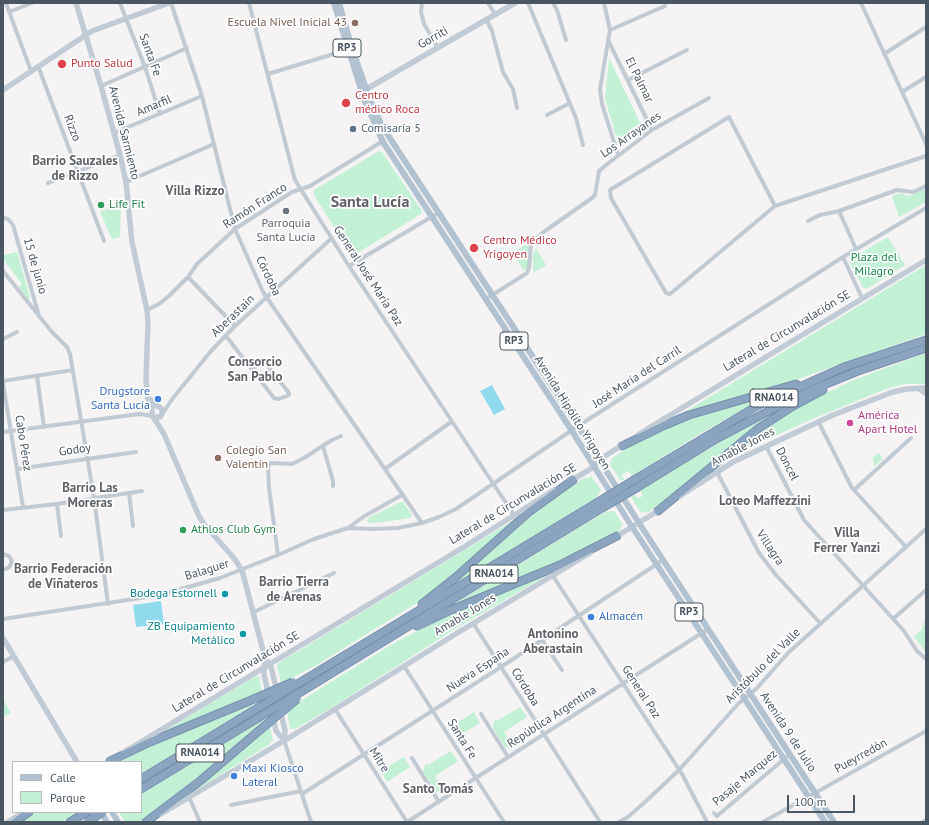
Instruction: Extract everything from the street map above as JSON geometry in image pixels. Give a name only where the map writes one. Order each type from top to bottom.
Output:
[{"type":"highway","name":"RNA014","points":[[142,778],[294,684],[333,662],[757,406],[844,367],[926,340]]},
{"type":"highway","name":"RNA014","points":[[142,788],[258,718],[297,697],[369,650],[716,439],[767,411],[816,388],[871,366],[926,348]]},
{"type":"highway","points":[[658,511],[769,421],[813,395],[871,366]]},
{"type":"highway","points":[[622,446],[685,417],[786,387],[844,367]]},
{"type":"highway","points":[[391,627],[447,584],[530,511],[573,480]]},
{"type":"highway","points":[[386,640],[451,610],[560,565],[616,536]]},
{"type":"highway","points":[[111,761],[150,742],[294,684]]},
{"type":"highway","points":[[147,822],[200,781],[297,697]]},
{"type":"highway","points":[[15,822],[28,813]]},
{"type":"highway","points":[[70,822],[84,813]]},
{"type":"highway","points":[[87,822],[100,813]]},
{"type":"main road","name":"Avenida Hipólito Yrigoyen","points":[[334,3],[364,90],[389,137],[578,426],[663,560],[745,698]]},
{"type":"main road","name":"Avenida Hipólito Yrigoyen","points":[[339,3],[350,49]]},
{"type":"main road","name":"Avenida Hipólito Yrigoyen","points":[[364,90],[366,105],[383,142],[658,564],[750,694]]},
{"type":"main road","name":"Avenida 9 de Julio","points":[[750,694],[790,754],[825,822]]},
{"type":"main road","name":"Avenida 9 de Julio","points":[[745,698],[785,759],[832,821]]},
{"type":"main road","points":[[102,813],[107,822]]},
{"type":"main road","points":[[113,813],[118,822]]},
{"type":"street","points":[[6,3],[31,71]]},
{"type":"street","points":[[9,12],[32,3]]},
{"type":"street","name":"Avenida Sarmiento","points":[[76,3],[101,86],[126,182],[132,242],[147,310],[146,391],[148,400],[203,523],[233,557],[242,570],[285,730],[284,740],[311,822]]},
{"type":"street","name":"Santa Fe","points":[[120,3],[145,67],[160,114]]},
{"type":"street","points":[[3,90],[92,31],[170,3]]},
{"type":"street","name":"Córdoba","points":[[170,3],[187,48],[202,96],[235,229],[267,297],[422,522]]},
{"type":"street","name":"General José María Paz","points":[[249,3],[295,180],[349,266],[514,515]]},
{"type":"street","points":[[422,3],[421,12],[424,24],[438,48]]},
{"type":"street","points":[[488,3],[495,14]]},
{"type":"street","name":"Gorriti","points":[[364,90],[515,3]]},
{"type":"street","points":[[528,3],[576,118],[583,145]]},
{"type":"street","points":[[553,3],[566,40]]},
{"type":"street","points":[[604,3],[610,30],[600,90],[602,104],[618,155]]},
{"type":"street","points":[[861,3],[926,144]]},
{"type":"street","points":[[610,30],[665,6]]},
{"type":"street","points":[[486,19],[492,31],[502,68],[513,89],[517,108]]},
{"type":"street","points":[[884,54],[926,27]]},
{"type":"street","name":"El Palmar","points":[[608,39],[652,130]]},
{"type":"street","points":[[101,86],[187,48]]},
{"type":"street","points":[[268,74],[350,49]]},
{"type":"street","points":[[628,80],[688,50]]},
{"type":"street","name":"Rizzo","points":[[38,66],[104,241]]},
{"type":"street","points":[[902,92],[926,77]]},
{"type":"street","name":"Amarfil","points":[[114,133],[202,96]]},
{"type":"street","name":"Los Arrayanes","points":[[486,299],[527,273],[530,268],[531,243],[595,195],[599,171],[652,130],[709,98]]},
{"type":"street","points":[[547,115],[570,104]]},
{"type":"street","points":[[775,206],[729,117],[610,190],[611,198],[666,293],[670,294],[775,206],[926,156]]},
{"type":"street","name":"Ramón Franco","points":[[147,310],[159,304],[188,276],[197,264],[235,229],[292,192],[310,186],[389,137]]},
{"type":"street","points":[[126,182],[214,144]]},
{"type":"street","points":[[48,183],[120,155]]},
{"type":"street","points":[[808,221],[820,215],[839,211],[897,190],[914,192],[926,186]]},
{"type":"street","name":"José María del Carril","points":[[348,528],[398,528],[439,517],[456,509],[578,426],[843,257],[926,208]]},
{"type":"street","points":[[839,211],[856,249]]},
{"type":"street","points":[[349,266],[438,213]]},
{"type":"street","name":"15 de junio","points":[[3,218],[8,218],[13,225],[39,317]]},
{"type":"street","name":"Aberastain","points":[[162,414],[211,351],[235,326],[332,238]]},
{"type":"street","points":[[843,257],[862,298]]},
{"type":"street","name":"Lateral de Circunvalación SE","points":[[110,761],[136,744],[573,480],[622,446],[926,260]]},
{"type":"street","points":[[3,271],[39,317],[67,347],[70,354],[94,498],[108,604]]},
{"type":"street","points":[[188,276],[235,326]]},
{"type":"street","points":[[3,339],[17,332]]},
{"type":"street","points":[[226,336],[274,398],[279,399],[289,395],[290,392],[265,362],[252,369]]},
{"type":"street","points":[[3,382],[73,370]]},
{"type":"street","points":[[37,376],[44,427]]},
{"type":"street","name":"Cabo Pérez","points":[[3,382],[23,507]]},
{"type":"street","points":[[916,388],[926,394]]},
{"type":"street","name":"Amable Jones","points":[[147,822],[335,709],[473,623],[553,576],[737,460],[818,421],[886,394],[916,388],[926,388]]},
{"type":"street","name":"Aberastain","points":[[3,432],[154,411],[173,398]]},
{"type":"street","points":[[161,408],[162,414],[158,417],[154,411],[161,408]]},
{"type":"street","name":"Avenida Sarmiento","points":[[162,414],[164,434]]},
{"type":"street","points":[[818,421],[854,490],[906,547]]},
{"type":"street","points":[[385,469],[451,422]]},
{"type":"street","points":[[278,555],[269,488],[268,466],[271,464],[292,464],[340,436]]},
{"type":"street","points":[[854,490],[911,438]]},
{"type":"street","points":[[323,446],[333,481],[333,486]]},
{"type":"street","name":"Doncel","points":[[766,446],[804,520],[904,631],[917,651],[926,659]]},
{"type":"street","name":"Godoy","points":[[17,469],[136,452]]},
{"type":"street","name":"Villagra","points":[[717,472],[759,553],[776,575],[821,624]]},
{"type":"street","points":[[3,510],[57,504],[142,491]]},
{"type":"street","points":[[129,493],[133,526]]},
{"type":"street","name":"Balaguer","points":[[3,619],[160,595],[242,570],[314,539],[348,528],[363,517],[402,494]]},
{"type":"street","points":[[57,504],[61,536]]},
{"type":"street","name":"Aristóbulo del Valle","points":[[619,822],[628,817],[679,770],[738,704],[750,694],[789,652],[926,529]]},
{"type":"street","points":[[3,554],[9,556],[12,564],[3,570]]},
{"type":"street","name":"Nueva España","points":[[301,792],[433,711],[663,560]]},
{"type":"street","points":[[254,612],[334,573]]},
{"type":"street","name":"General Paz","points":[[553,576],[679,770],[707,822]]},
{"type":"street","points":[[893,619],[926,590]]},
{"type":"street","name":"Córdoba","points":[[473,623],[600,822]]},
{"type":"street","name":"República Argentina","points":[[407,822],[705,631]]},
{"type":"street","points":[[3,638],[76,761]]},
{"type":"street","points":[[542,640],[562,670]]},
{"type":"street","points":[[3,662],[14,656]]},
{"type":"street","name":"Santa Fe","points":[[404,666],[504,822]]},
{"type":"street","name":"Mitre","points":[[335,709],[407,822]]},
{"type":"street","points":[[481,714],[508,757]]},
{"type":"street","name":"Pueyrredón","points":[[763,822],[926,731]]},
{"type":"street","name":"Pasaje Marquez","points":[[714,813],[717,816],[790,754]]},
{"type":"street","points":[[412,758],[439,802]]},
{"type":"street","points":[[231,805],[301,792]]},
{"type":"street","points":[[189,797],[200,822]]},
{"type":"street","points":[[8,822],[22,813]]},
{"type":"green space","points":[[609,58],[642,127],[641,131],[622,145],[618,144],[605,98]]},
{"type":"green space","points":[[379,151],[382,152],[422,211],[421,214],[354,255],[351,255],[314,195],[314,190]]},
{"type":"green space","points":[[926,189],[926,202],[899,217],[892,196],[900,193],[909,196]]},
{"type":"green space","points":[[121,205],[120,237],[112,239],[100,212]]},
{"type":"green space","name":"Plaza del Milagro","points":[[888,237],[905,265],[867,289],[862,287],[850,263],[851,259]]},
{"type":"green space","points":[[528,243],[530,245],[528,266],[524,271],[513,253]]},
{"type":"green space","points":[[536,248],[546,265],[533,273],[533,255]]},
{"type":"green space","points":[[17,252],[30,297],[28,299],[19,287],[22,284],[3,259],[3,255]]},
{"type":"green space","points":[[926,265],[926,334],[787,383],[680,415]]},
{"type":"green space","points":[[926,353],[926,384],[905,384],[871,395],[805,422],[764,441],[723,463],[722,461],[751,439],[801,405],[856,379]]},
{"type":"green space","points":[[768,395],[698,435],[632,476],[628,471],[621,475],[624,479],[621,481],[609,463],[612,461],[611,459],[618,454],[656,430],[678,421]]},
{"type":"green space","points":[[793,404],[672,496],[647,513],[645,511],[641,513],[631,497],[634,495],[638,498],[643,496],[640,491],[667,474],[735,433]]},
{"type":"green space","points":[[879,453],[883,459],[874,467],[873,457]]},
{"type":"green space","points":[[591,476],[601,490],[596,498],[442,592],[504,537],[558,493],[586,477],[587,479]]},
{"type":"green space","points":[[400,502],[403,502],[412,515],[410,518],[369,523],[367,521],[368,518]]},
{"type":"green space","points":[[527,511],[454,574],[420,601],[315,666],[281,682],[277,665],[280,662]]},
{"type":"green space","points":[[614,511],[623,525],[621,529],[589,549],[574,557],[449,607],[605,512]]},
{"type":"green space","points":[[546,574],[548,575],[458,627],[331,708],[295,729],[290,729],[287,712],[324,686],[396,642],[440,619]]},
{"type":"green space","points":[[926,616],[926,652],[914,637],[922,629]]},
{"type":"green space","points":[[256,676],[259,676],[262,692],[139,746]]},
{"type":"green space","points":[[3,699],[11,713],[3,717]]},
{"type":"green space","points":[[252,703],[252,706],[246,710],[142,773],[142,761],[117,761],[127,755]]},
{"type":"green space","points":[[520,707],[527,717],[504,732],[512,744],[515,745],[509,749],[505,747],[493,728],[494,721],[496,719],[497,721]]},
{"type":"green space","points":[[282,708],[199,779],[157,811],[139,822],[125,822],[120,813],[142,813],[142,793]]},
{"type":"green space","points":[[474,712],[480,723],[457,737],[450,727]]},
{"type":"green space","points":[[270,726],[273,740],[270,744],[177,802]]},
{"type":"green space","points":[[451,751],[458,761],[435,776],[441,786],[447,789],[440,793],[436,792],[423,772],[425,765],[428,765]]},
{"type":"green space","points":[[404,757],[410,767],[387,782],[381,771]]},
{"type":"green space","points":[[32,813],[76,813],[61,822],[18,822]]},
{"type":"water","points":[[492,385],[505,409],[494,415],[480,391]]},
{"type":"water","points":[[161,601],[164,624],[136,627],[133,605]]},
{"type":"place","name":"Escuela Nivel Inicial 43","points":[[355,23]]},
{"type":"place","name":"Punto Salud","points":[[62,64]]},
{"type":"place","name":"Centro médico Roca","points":[[346,103]]},
{"type":"place","name":"Comisaría 5","points":[[353,129]]},
{"type":"place","name":"Life Fit","points":[[101,205]]},
{"type":"place","name":"Parroquia Santa Lucía","points":[[286,211]]},
{"type":"place","name":"Centro Médico Yrigoyen","points":[[474,248]]},
{"type":"place","name":"Drugstore Santa Lucía","points":[[158,399]]},
{"type":"place","name":"América Apart Hotel","points":[[850,423]]},
{"type":"place","name":"Colegio San Valentín","points":[[218,458]]},
{"type":"place","name":"Athlos Club Gym","points":[[183,530]]},
{"type":"place","name":"Bodega Estornell","points":[[225,594]]},
{"type":"place","name":"Almacén","points":[[591,617]]},
{"type":"place","name":"ZB Equipamiento Metálico","points":[[243,634]]},
{"type":"place","name":"Maxi Kiosco Lateral","points":[[234,776]]},
{"type":"district","name":"Barrio Sauzales de Rizzo","points":[[75,168]]},
{"type":"district","name":"Villa Rizzo","points":[[195,191]]},
{"type":"district","name":"Santa Lucía","points":[[370,202]]},
{"type":"district","name":"Consorcio San Pablo","points":[[255,370]]},
{"type":"district","name":"Barrio Las Moreras","points":[[90,496]]},
{"type":"district","name":"Loteo Maffezzini","points":[[765,501]]},
{"type":"district","name":"Villa Ferrer Yanzi","points":[[847,540]]},
{"type":"district","name":"Barrio Federación de Viñateros","points":[[63,576]]},
{"type":"district","name":"Barrio Tierra de Arenas","points":[[294,590]]},
{"type":"district","name":"Antonino Aberastain","points":[[553,642]]},
{"type":"district","name":"Santo Tomás","points":[[438,789]]}]
